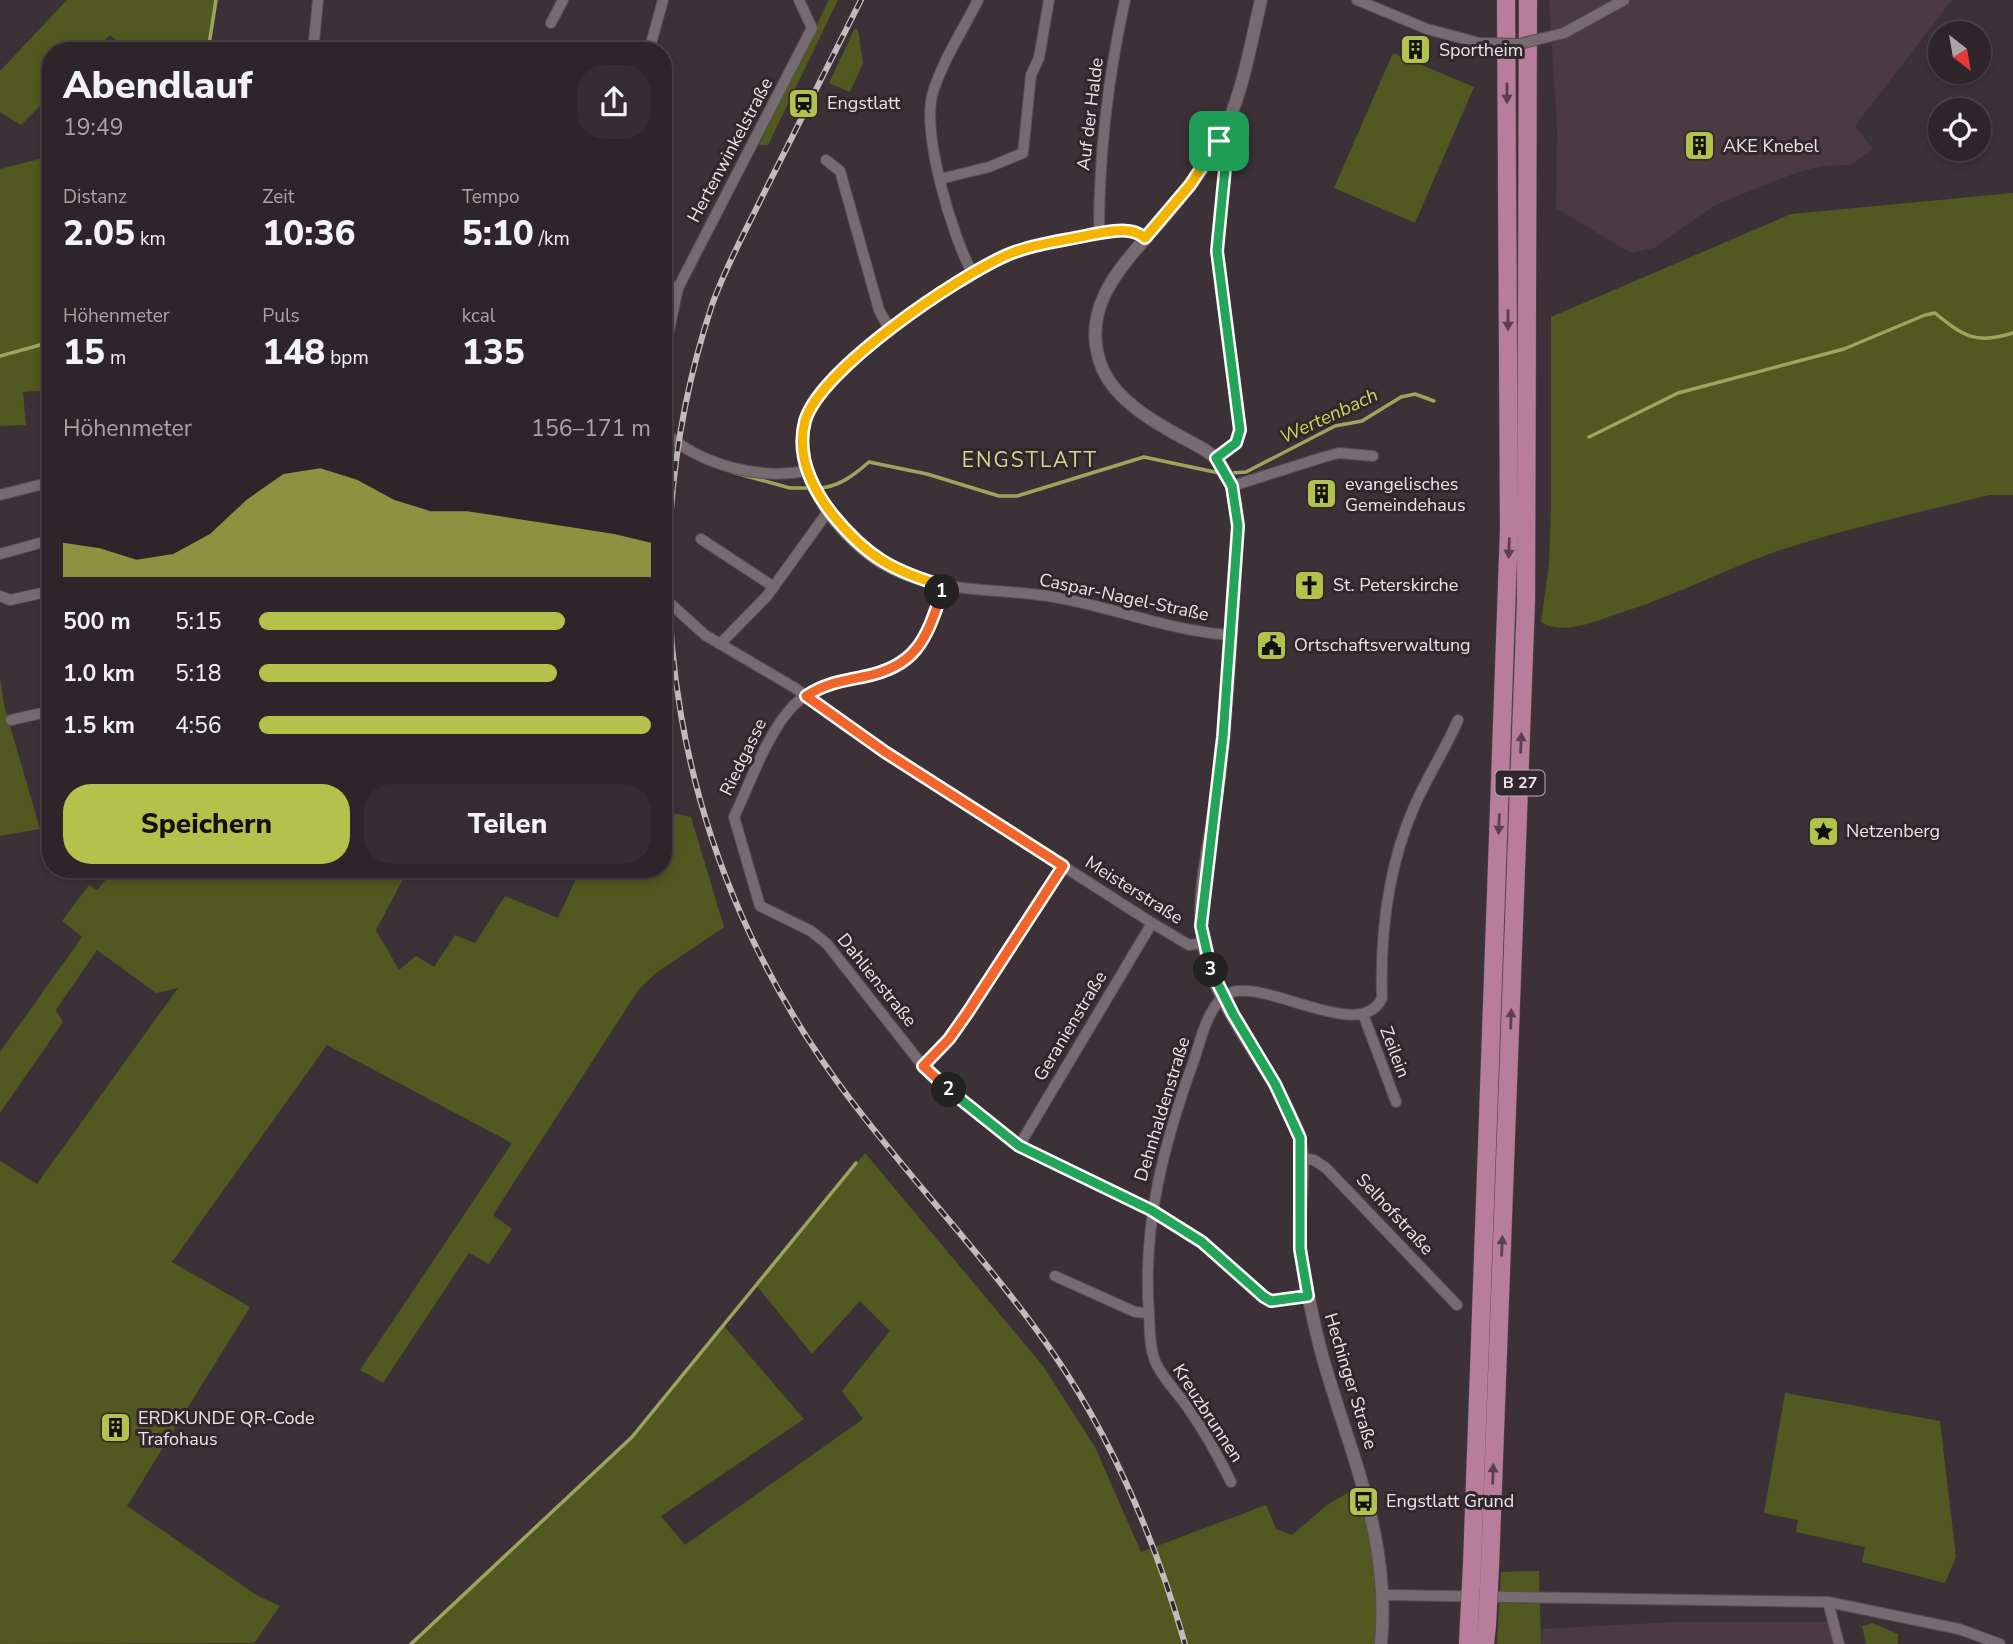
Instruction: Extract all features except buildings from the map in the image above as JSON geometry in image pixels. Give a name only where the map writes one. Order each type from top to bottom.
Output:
[{"type":"highway","name":"B 27","points":[[1481,1566],[1510,529],[1506,0]]},
{"type":"highway","name":"B 27","points":[[1485,1644],[1478,1624],[1527,600],[1528,0]]},
{"type":"highway","name":"B 27","points":[[1468,1644],[1478,1624]]},
{"type":"street","points":[[314,42],[318,0]]},
{"type":"street","points":[[551,23],[563,0]]},
{"type":"street","points":[[651,42],[663,0]]},
{"type":"street","name":"Hertenwinkelstraße","points":[[672,316],[678,288],[812,28],[799,0]]},
{"type":"street","points":[[973,274],[957,241],[940,179],[930,122],[933,93],[978,0]]},
{"type":"street","points":[[940,179],[989,167],[1023,153],[1031,75],[1039,58],[1049,0]]},
{"type":"street","name":"Auf der Halde","points":[[1099,233],[1101,168],[1108,92],[1125,0]]},
{"type":"street","points":[[1219,141],[1227,148],[1220,203],[1219,275],[1240,430],[1236,443],[1220,463],[1124,398],[1103,369],[1095,338],[1101,299],[1109,282],[1190,185],[1219,141],[1246,64],[1261,0]]},
{"type":"street","points":[[1365,2],[1427,29],[1479,43],[1519,44],[1564,33],[1624,0]]},
{"type":"street","points":[[826,160],[841,171],[879,310],[890,330]]},
{"type":"street","name":"Caspar-Nagel-Straße","points":[[1145,238],[1133,230],[1099,233],[1038,246],[1007,256],[973,274],[890,330],[829,383],[808,412],[802,437],[808,476],[818,496],[848,534],[879,562],[944,586],[1052,597],[1230,635]]},
{"type":"street","points":[[672,286],[678,288]]},
{"type":"street","points":[[672,438],[700,455],[741,470],[780,476],[808,476]]},
{"type":"street","points":[[1232,486],[1339,453],[1373,456]]},
{"type":"street","name":"Hechinger Straße","points":[[1220,463],[1232,486],[1238,526],[1222,750],[1203,891],[1203,943],[1223,995],[1290,1114],[1300,1138],[1300,1249],[1324,1361],[1364,1483],[1376,1531],[1384,1595],[1381,1644]]},
{"type":"street","points":[[0,495],[42,484]]},
{"type":"street","points":[[720,644],[774,587],[829,510]]},
{"type":"street","points":[[701,539],[774,587]]},
{"type":"street","points":[[0,554],[42,542]]},
{"type":"street","name":"Riedgasse","points":[[760,906],[756,884],[735,832],[734,817],[780,721],[806,696],[826,684],[883,673],[905,662],[918,649],[932,622],[944,586]]},
{"type":"street","points":[[0,596],[10,600],[42,593]]},
{"type":"street","name":"Meisterstraße","points":[[672,604],[705,635],[806,696],[874,745],[1152,923],[1189,945],[1203,943]]},
{"type":"street","points":[[11,720],[42,712]]},
{"type":"street","points":[[1223,995],[1234,989],[1245,988],[1329,1011],[1363,1014],[1373,1012],[1382,998],[1386,908],[1399,847],[1415,804],[1458,720]]},
{"type":"street","points":[[923,1066],[949,1039],[968,1012],[1063,866]]},
{"type":"street","name":"Dahlienstraße","points":[[760,906],[811,931],[827,944],[923,1066],[1019,1146],[1151,1210],[1202,1242],[1271,1301],[1308,1296]]},
{"type":"street","name":"Geranienstraße","points":[[1019,1146],[1152,923]]},
{"type":"street","name":"Dehnhaldenstraße","points":[[1156,1363],[1146,1279],[1151,1210],[1183,1090],[1209,1018],[1223,995]]},
{"type":"street","name":"Zeilein","points":[[1363,1014],[1396,1102]]},
{"type":"street","name":"Selhofstraße","points":[[1301,1158],[1314,1160],[1326,1168],[1457,1305]]},
{"type":"street","points":[[1055,1276],[1135,1312],[1149,1312]]},
{"type":"street","name":"Kreuzbrunnen","points":[[1156,1363],[1214,1447],[1231,1482]]},
{"type":"street","points":[[1384,1595],[1828,1602],[1959,1629],[2000,1644]]},
{"type":"street","points":[[1828,1602],[1839,1644]]},
{"type":"shaded area","points":[[1549,0],[1952,0],[1936,21],[1928,21],[1928,31],[1855,126],[1873,149],[1851,165],[1821,166],[1796,173],[1715,205],[1654,248],[1631,253],[1556,208],[1557,128]]},
{"type":"shaded area","points":[[1672,1622],[1833,1622],[1839,1644],[1541,1644],[1543,1629]]},
{"type":"green space","points":[[67,0],[216,0],[209,42],[118,42],[110,35],[103,42],[42,42],[42,104],[21,125],[0,112],[0,71]]},
{"type":"green space","points":[[829,0],[838,0],[768,145],[759,145]]},
{"type":"green space","points":[[855,28],[858,30],[863,63],[850,92],[829,83]]},
{"type":"green space","points":[[1393,53],[1474,87],[1415,223],[1334,188]]},
{"type":"green space","points":[[42,158],[42,391],[23,392],[26,425],[0,426],[0,169]]},
{"type":"green space","points":[[2013,193],[2013,495],[1989,495],[1799,544],[1642,606],[1582,625],[1560,628],[1541,622],[1549,564],[1551,505],[1551,317],[1791,214]]},
{"type":"green space","points":[[0,678],[4,705],[40,829],[0,836]]},
{"type":"green space","points":[[672,813],[691,817],[724,927],[656,973],[639,989],[493,1215],[512,1229],[489,1264],[469,1253],[383,1383],[360,1370],[512,1143],[327,1045],[172,1262],[250,1307],[127,1506],[258,1596],[280,1606],[254,1643],[0,1644],[0,1161],[37,1184],[178,988],[156,993],[97,950],[56,1010],[63,1022],[0,1113],[0,1052],[82,937],[62,921],[89,885],[97,890],[107,878],[404,878],[376,930],[399,970],[416,956],[434,967],[455,935],[475,943],[505,896],[558,918],[576,878],[672,878]]},
{"type":"green space","points":[[865,1153],[1043,1366],[1095,1447],[1141,1552],[1266,1505],[1276,1529],[1292,1535],[1327,1505],[1364,1483],[1370,1505],[1381,1644],[411,1644],[632,1437],[724,1326],[804,1419],[661,1516],[685,1545],[863,1419],[842,1391],[890,1331],[860,1301],[812,1354],[757,1286]]},
{"type":"green space","points":[[1785,1393],[1940,1421],[1956,1557],[1945,1583],[1862,1562],[1865,1547],[1796,1532],[1798,1520],[1764,1513]]},
{"type":"green space","points":[[1539,1571],[1541,1644],[1497,1644],[1501,1572]]},
{"type":"green space","points":[[1872,1623],[1898,1634],[1898,1644],[1866,1644],[1862,1626]]},
{"type":"waterway","points":[[209,42],[216,0]]},
{"type":"waterway","name":"Wertenbach","points":[[1589,437],[1678,393],[1844,349],[1925,315],[1935,313],[1962,333],[1979,338],[2013,333]]},
{"type":"waterway","name":"Wertenbach","points":[[0,356],[42,344]]},
{"type":"waterway","name":"Wertenbach","points":[[1231,473],[1246,472],[1335,426],[1362,421],[1401,397],[1415,394],[1434,401]]},
{"type":"waterway","name":"Wertenbach","points":[[817,488],[839,483],[869,462],[927,474],[999,496],[1017,496],[1144,457],[1224,474]]},
{"type":"waterway","name":"Wertenbach","points":[[732,472],[790,488],[810,488]]},
{"type":"waterway","points":[[411,1644],[632,1437],[856,1163]]},
{"type":"railway","points":[[672,504],[685,408],[712,305],[742,237],[861,0]]},
{"type":"railway","points":[[672,633],[681,716],[705,817],[741,914],[788,1007],[847,1095],[1004,1287],[1075,1386],[1131,1493],[1161,1568],[1185,1644]]},
{"type":"place","name":"Sportheim","points":[[1416,50]]},
{"type":"place","name":"Engstlatt","points":[[804,103]]},
{"type":"place","name":"AKE Knebel","points":[[1700,146]]},
{"type":"place","name":"evangelisches Gemeindehaus","points":[[1322,494]]},
{"type":"place","name":"St. Peterskirche","points":[[1310,585]]},
{"type":"place","name":"Ortschaftsverwaltung","points":[[1271,645]]},
{"type":"place","name":"Netzenberg","points":[[1823,831]]},
{"type":"place","name":"ERDKUNDE QR-Code Trafohaus","points":[[115,1428]]},
{"type":"place","name":"Engstlatt Grund","points":[[1363,1501]]},
{"type":"district","name":"ENGSTLATT","points":[[1030,460]]},
{"type":"route","points":[[1219,141],[1227,148],[1217,251],[1240,430],[1236,443],[1216,458],[1232,486],[1238,526],[1226,709],[1201,926],[1203,943],[1213,975],[1275,1084],[1300,1138],[1300,1249],[1308,1296],[1271,1301],[1202,1242],[1151,1210],[1019,1146],[930,1075],[923,1066],[949,1039],[968,1012],[1063,866],[885,752],[806,696],[826,684],[883,673],[905,662],[918,649],[932,622],[944,586],[899,572],[879,562],[848,534],[818,496],[806,471],[802,437],[808,412],[816,400],[829,383],[890,330],[925,304],[1007,256],[1038,246],[1099,233],[1133,230],[1145,238],[1190,185],[1219,141]]}]
